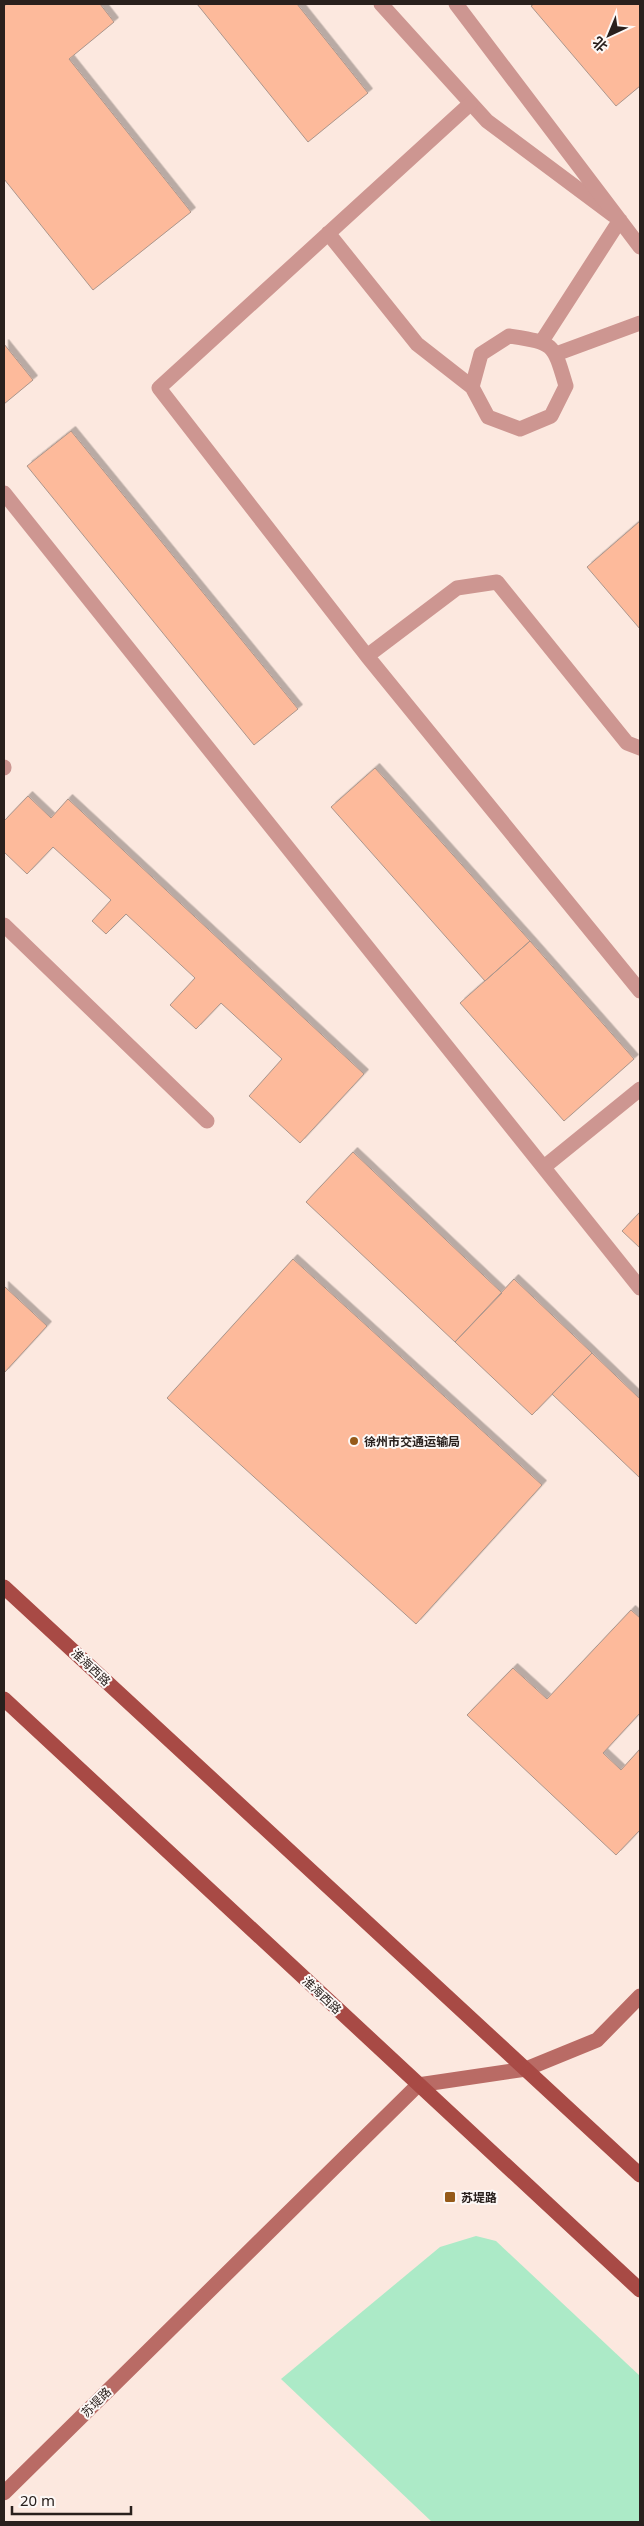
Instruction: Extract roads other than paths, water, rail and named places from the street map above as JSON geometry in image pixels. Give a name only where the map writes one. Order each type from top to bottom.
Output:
[{"type":"main road","name":"淮海西路","points":[[4,1587],[640,2175]]},
{"type":"main road","name":"淮海西路","points":[[4,1699],[640,2290]]},
{"type":"street","points":[[381,4],[487,122],[620,220]]},
{"type":"street","points":[[456,4],[640,247]]},
{"type":"street","points":[[470,104],[159,388],[367,656],[640,991]]},
{"type":"street","points":[[542,341],[620,220]]},
{"type":"street","points":[[328,232],[417,344],[472,387],[488,417],[520,429],[551,416],[566,386],[556,354],[542,341],[509,336],[481,354],[472,387]]},
{"type":"street","points":[[556,354],[640,323]]},
{"type":"street","points":[[4,493],[640,1288]]},
{"type":"street","points":[[367,656],[456,588],[497,582],[627,743],[640,748]]},
{"type":"street","points":[[4,925],[207,1121]]},
{"type":"street","points":[[544,1167],[640,1089]]},
{"type":"street","points":[[418,2085],[526,2069],[597,2040],[640,1996]]},
{"type":"street","name":"苏堤路","points":[[4,2493],[418,2085]]},
{"type":"place","name":"徐州市交通运输局","points":[[354,1441]]},
{"type":"place","name":"苏堤路","points":[[450,2197]]}]
